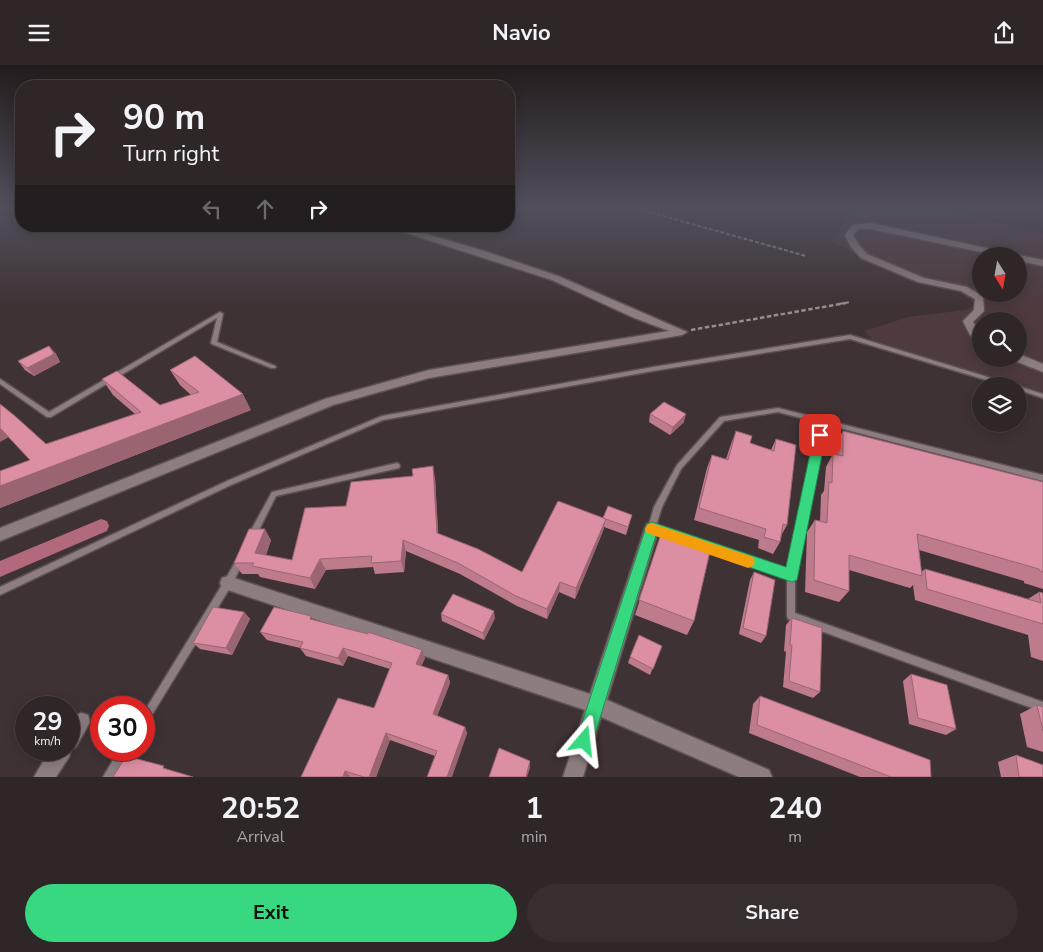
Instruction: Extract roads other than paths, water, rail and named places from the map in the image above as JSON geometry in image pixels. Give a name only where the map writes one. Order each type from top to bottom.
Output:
[{"type":"street","points":[[0,535],[329,402],[429,373],[682,331],[636,315],[556,278],[433,239]]},
{"type":"street","points":[[851,239],[864,256],[921,280],[964,289],[972,294]]},
{"type":"street","points":[[937,239],[972,247]]},
{"type":"street","points":[[1028,260],[1043,263]]},
{"type":"street","points":[[972,317],[968,321],[972,329]]},
{"type":"street","points":[[1027,361],[1043,368]]},
{"type":"street","points":[[573,777],[652,528]]},
{"type":"street","points":[[228,583],[596,705],[762,777]]},
{"type":"street","points":[[44,777],[55,761]]},
{"type":"lane","points":[[0,381],[49,415],[220,314],[214,343],[273,367]]},
{"type":"lane","points":[[0,591],[229,483],[382,418],[653,369],[850,337],[982,377]]},
{"type":"lane","points":[[1027,391],[1043,396]]},
{"type":"lane","points":[[680,537],[652,528],[658,507],[679,467],[722,419],[778,410],[1043,478]]},
{"type":"lane","points":[[857,445],[820,435],[792,575],[791,616],[1043,707]]},
{"type":"lane","points":[[249,543],[274,494],[397,466]]},
{"type":"lane","points":[[698,544],[792,575]]},
{"type":"lane","points":[[155,702],[228,583],[245,551]]},
{"type":"lane","points":[[108,777],[118,761]]},
{"type":"waterway","points":[[0,569],[101,526]]}]
